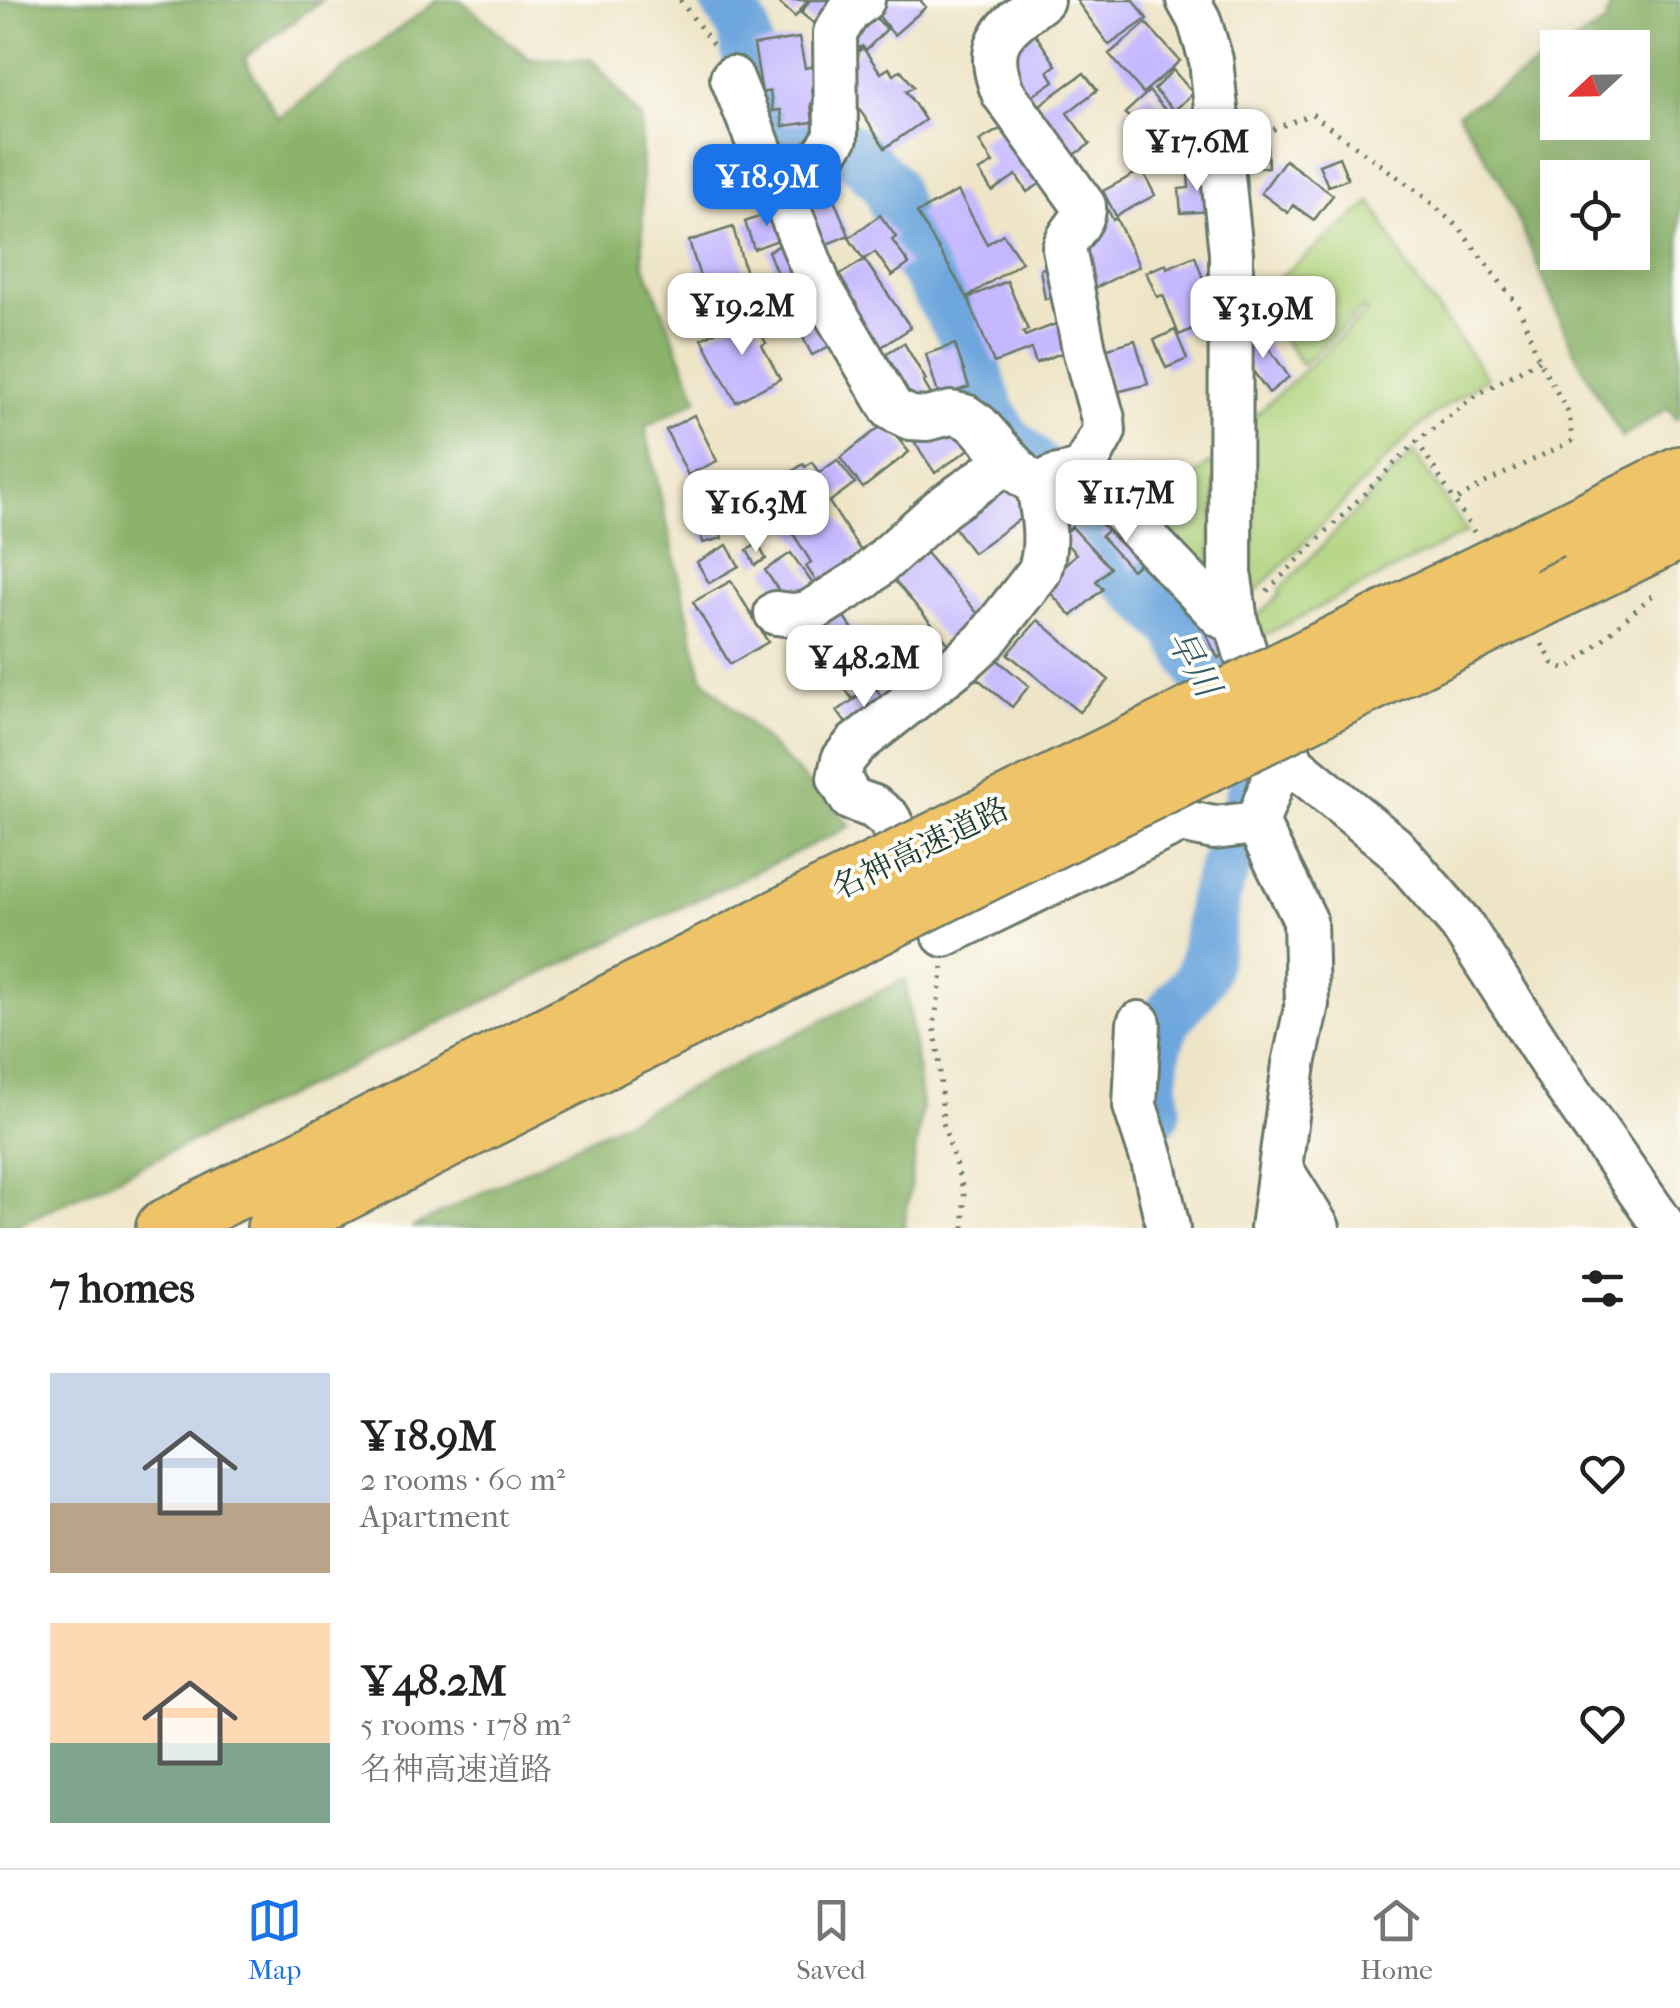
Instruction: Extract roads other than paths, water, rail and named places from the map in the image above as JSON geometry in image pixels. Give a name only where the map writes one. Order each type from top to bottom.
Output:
[{"type":"highway","name":"名神高速道路","points":[[276,1228],[576,1075],[831,920],[1510,558],[1680,474]]},
{"type":"highway","name":"名神高速道路","points":[[164,1228],[556,1028],[831,920],[1576,582],[1680,531]]},
{"type":"street","points":[[782,192],[816,166],[832,144],[834,33],[849,11],[863,0]]},
{"type":"street","points":[[776,612],[808,613],[864,578],[942,508],[1045,476],[1104,430],[1064,248],[1082,220],[1084,206],[1004,93],[993,57],[996,44],[1008,28],[1042,0]]},
{"type":"street","points":[[1188,0],[1212,60],[1219,132],[1232,277],[1230,577],[1236,622],[1249,665],[1294,765],[1394,847],[1461,924],[1665,1228]]},
{"type":"street","points":[[732,78],[820,287],[892,409],[910,418],[927,419],[951,413],[966,416],[1045,476],[1135,526],[1222,616],[1236,622]]},
{"type":"street","points":[[1045,476],[1040,572],[964,660],[856,744],[843,760],[839,778],[851,799],[874,807],[890,819],[944,935],[1180,821],[1214,828],[1247,825]]},
{"type":"street","points":[[1247,825],[1274,778],[1294,765]]},
{"type":"street","points":[[1247,825],[1304,920],[1307,1004],[1294,1064],[1272,1228]]},
{"type":"street","points":[[1139,1023],[1135,1106],[1153,1161],[1168,1228]]},
{"type":"street","points":[[1280,1169],[1318,1228]]},
{"type":"waterway","name":"早川","points":[[726,0],[744,29],[753,95],[764,118],[788,130],[852,150],[888,185],[907,241],[962,331],[988,407],[1004,437],[1041,471],[1115,566],[1177,626],[1254,779],[1248,807],[1217,888],[1202,971],[1170,1014],[1159,1037],[1153,1074],[1155,1112]]}]
